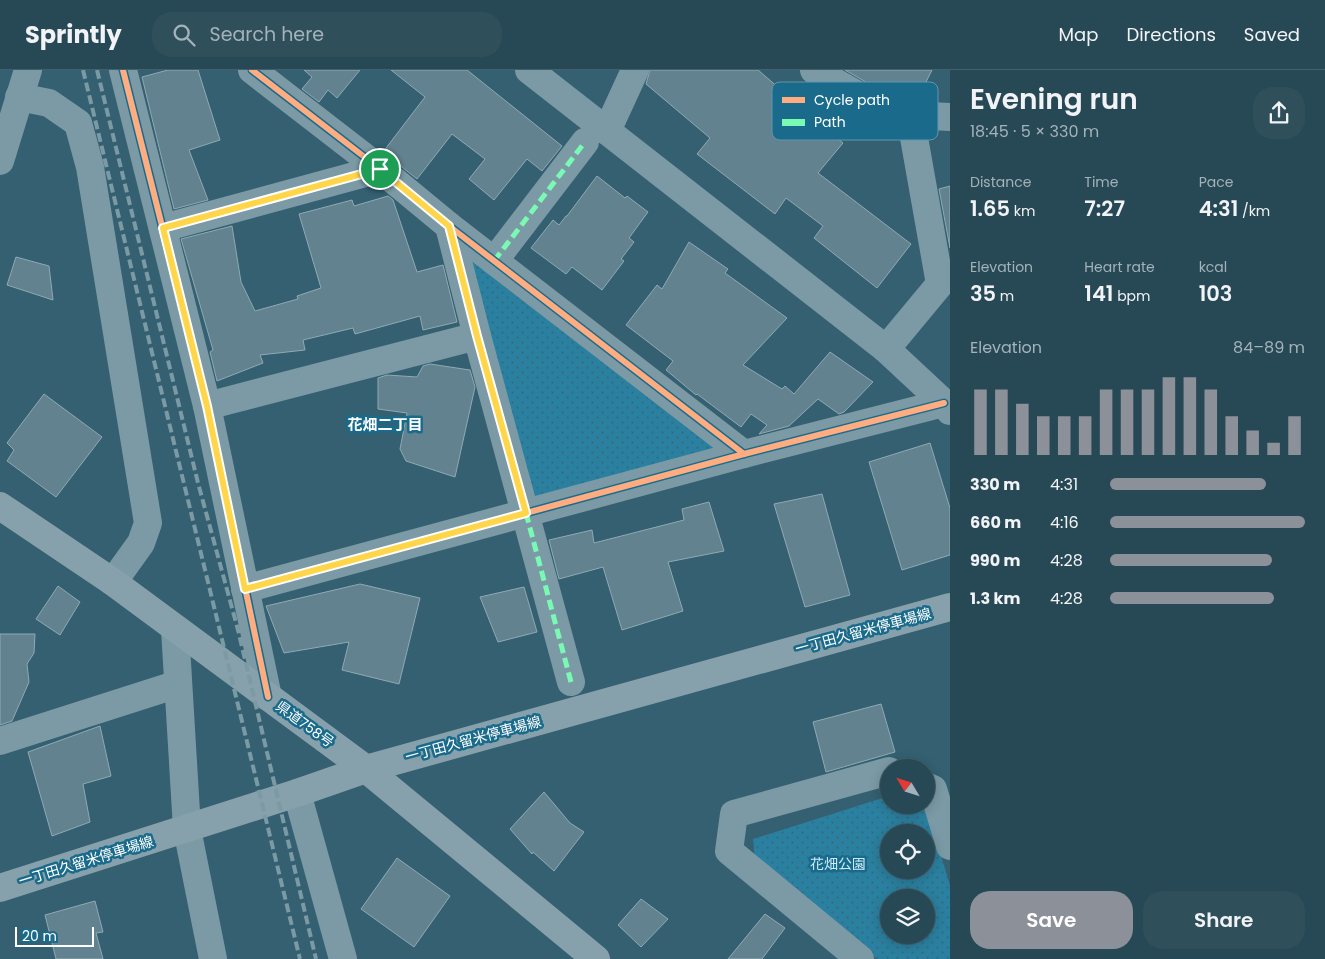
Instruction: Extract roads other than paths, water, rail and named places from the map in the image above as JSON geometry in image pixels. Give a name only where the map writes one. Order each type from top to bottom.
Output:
[{"type":"main road","name":"県道758号","points":[[0,506],[113,582],[366,769],[596,959]]},
{"type":"main road","name":"一丁田久留米停車場線","points":[[0,888],[188,829],[366,769],[950,607]]},
{"type":"street","points":[[0,161],[18,97],[28,70]]},
{"type":"street","points":[[123,70],[207,406],[268,697]]},
{"type":"street","points":[[252,70],[380,169],[449,226],[744,454]]},
{"type":"street","points":[[529,70],[596,136],[886,349],[947,407]]},
{"type":"street","points":[[494,261],[596,136],[635,70]]},
{"type":"street","points":[[814,70],[835,82]]},
{"type":"street","points":[[18,97],[49,103],[78,123],[90,167],[148,522],[141,543],[113,582]]},
{"type":"street","points":[[886,349],[940,284],[915,140]]},
{"type":"street","points":[[163,228],[380,169]]},
{"type":"street","points":[[449,226],[571,682]]},
{"type":"street","points":[[207,406],[477,336]]},
{"type":"street","points":[[245,589],[744,454],[947,407]]},
{"type":"street","points":[[175,629],[188,829],[213,959]]},
{"type":"street","points":[[0,742],[178,684]]},
{"type":"street","points":[[860,959],[729,851],[734,814],[880,773]]},
{"type":"street","points":[[297,793],[343,959]]},
{"type":"street","points":[[935,796],[950,846]]},
{"type":"railway","points":[[83,70],[300,959]]},
{"type":"railway","points":[[97,70],[198,483],[238,630],[316,959]]},
{"type":"district","name":"花畑二丁目","points":[[385,424]]},
{"type":"park label","name":"花畑公園","points":[[838,864]]}]
